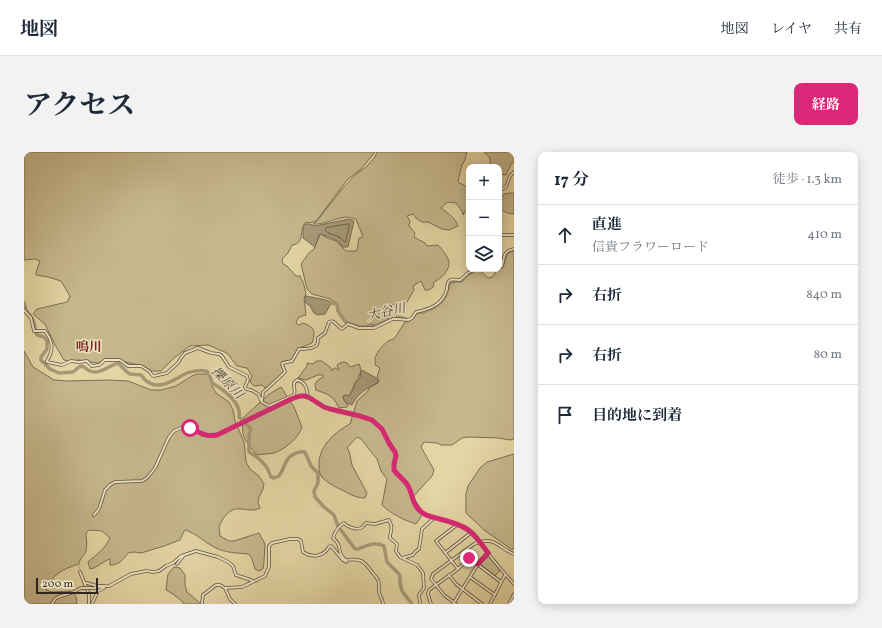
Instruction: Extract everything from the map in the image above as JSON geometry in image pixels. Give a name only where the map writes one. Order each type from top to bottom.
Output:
[{"type":"street","points":[[502,189],[506,187],[510,176],[514,172]]},
{"type":"street","points":[[502,235],[514,235]]},
{"type":"street","points":[[502,266],[506,253],[514,249]]},
{"type":"street","points":[[262,402],[263,392],[285,372],[282,364],[292,361],[299,349],[314,347],[317,345],[318,338],[325,333],[329,322],[334,322],[341,328],[348,324],[359,328],[374,328],[393,319],[408,320],[412,318],[416,312],[428,309],[439,303],[445,294],[449,281],[460,280],[470,272]]},
{"type":"street","points":[[24,310],[31,318],[34,331],[45,331],[50,337],[52,352],[47,361],[48,362],[62,365],[71,361],[87,361],[92,366],[96,366],[105,360],[119,360],[123,361],[128,366],[141,366],[149,371],[152,376],[154,376],[167,373],[178,363],[185,353],[200,348],[206,352],[220,354],[229,367],[247,376],[248,380],[246,389],[258,394],[262,402],[269,406],[294,395],[295,392],[293,387],[297,380],[304,383],[307,389],[308,397]]},
{"type":"street","points":[[94,515],[99,509],[105,490],[110,485],[115,482],[142,481],[147,478],[155,468],[169,436],[174,431],[182,428],[190,428],[203,435],[217,435],[302,396],[308,397],[330,409],[370,418],[382,429],[396,454],[394,468],[395,472],[408,485],[416,508],[423,514],[467,528],[480,541],[514,584]]},
{"type":"street","points":[[402,558],[413,555],[419,549],[422,529],[434,518]]},
{"type":"street","points":[[346,560],[339,551],[338,544],[333,538],[341,524],[344,523],[347,526],[358,529],[366,523],[375,524],[389,520],[392,531],[390,538],[397,544],[396,551],[402,558],[417,565],[423,574],[424,588],[420,595],[420,604]]},
{"type":"street","points":[[458,524],[436,541],[458,569]]},
{"type":"street","points":[[445,552],[472,532]]},
{"type":"street","points":[[202,604],[203,595],[215,585],[225,588],[242,586],[265,576],[269,567],[269,545],[290,539],[300,540],[302,542],[304,554],[316,556],[323,554],[331,546],[346,562],[346,560],[357,559],[364,562],[378,580],[379,593],[383,604]]},
{"type":"street","points":[[488,553],[478,564],[454,603],[444,595],[432,579],[433,574],[480,541],[496,542],[514,554]]},
{"type":"street","points":[[92,604],[98,591],[107,586],[131,574],[146,571],[159,571],[172,564],[185,554],[197,551],[228,562],[233,566],[237,576],[252,581]]},
{"type":"street","points":[[177,564],[185,554]]},
{"type":"street","points":[[431,604],[428,594],[429,590],[458,569],[469,558],[501,582]]},
{"type":"street","points":[[80,572],[89,594],[89,604]]},
{"type":"street","points":[[449,575],[456,584],[482,604]]},
{"type":"street","points":[[490,604],[506,575]]},
{"type":"street","points":[[470,577],[495,595]]},
{"type":"street","points":[[85,583],[87,582],[97,586],[107,586]]},
{"type":"street","points":[[52,604],[55,598],[82,588],[95,589],[107,586]]},
{"type":"street","points":[[225,588],[230,599],[235,604]]},
{"type":"street","points":[[509,604],[514,594]]},
{"type":"shaded area","points":[[24,152],[375,152],[361,169],[348,179],[316,221],[310,223],[306,222],[302,229],[299,242],[292,245],[288,253],[282,259],[283,264],[287,266],[296,276],[301,276],[300,277],[305,288],[306,295],[304,298],[306,315],[299,317],[296,322],[299,325],[303,323],[310,326],[314,330],[314,336],[312,343],[300,348],[292,360],[282,362],[281,365],[284,372],[272,384],[265,388],[262,385],[254,386],[250,382],[252,376],[247,368],[237,366],[227,353],[208,345],[190,346],[174,358],[161,371],[152,371],[143,366],[111,359],[98,363],[79,360],[64,360],[45,324],[33,314],[37,309],[67,302],[70,296],[61,281],[36,275],[40,261],[35,259],[24,260]]},
{"type":"shaded area","points":[[377,152],[467,152],[458,181],[466,187],[466,211],[463,215],[456,203],[451,202],[448,202],[441,208],[457,223],[458,226],[449,230],[442,229],[428,222],[422,222],[413,214],[407,216],[410,221],[409,226],[415,233],[414,237],[425,243],[427,246],[438,245],[445,253],[449,262],[447,271],[434,282],[433,287],[429,290],[425,290],[421,281],[413,286],[414,290],[407,302],[396,305],[389,304],[388,319],[376,325],[370,324],[364,327],[346,321],[339,312],[338,304],[330,299],[312,294],[307,289],[301,264],[314,249],[321,234],[336,241],[346,251],[357,251],[359,238],[363,237],[356,219],[347,217],[313,224],[342,189],[375,157]]},
{"type":"shaded area","points":[[484,152],[514,152],[514,162],[511,164],[506,175],[502,174],[502,164],[490,164],[490,158]]},
{"type":"shaded area","points":[[514,193],[514,214],[507,213],[502,210],[502,197],[504,194]]},
{"type":"shaded area","points":[[514,251],[514,439],[468,437],[462,438],[452,445],[424,442],[421,447],[434,470],[432,476],[413,497],[422,510],[421,517],[416,524],[407,521],[389,511],[382,505],[387,479],[381,471],[377,459],[361,439],[357,437],[347,448],[352,465],[367,493],[365,498],[353,496],[325,480],[321,476],[319,470],[322,451],[334,435],[350,424],[357,401],[367,392],[370,387],[378,383],[379,380],[377,377],[380,368],[375,365],[375,359],[382,346],[388,341],[394,339],[405,322],[410,321],[416,314],[424,313],[439,305],[445,299],[451,283],[462,282],[474,272],[482,272],[488,278],[493,277],[496,272],[502,272],[505,259],[508,253]]},
{"type":"shaded area","points":[[24,351],[33,367],[54,380],[128,381],[151,390],[161,390],[176,386],[197,374],[209,374],[212,380],[212,386],[216,393],[229,402],[233,410],[235,421],[244,442],[246,462],[250,469],[259,476],[264,484],[258,503],[260,508],[252,510],[236,509],[230,511],[219,526],[220,536],[229,541],[234,541],[259,533],[265,544],[263,569],[259,571],[255,569],[249,554],[218,549],[186,530],[184,531],[180,540],[141,553],[128,553],[123,560],[113,565],[110,565],[109,559],[90,569],[88,562],[103,548],[110,538],[102,531],[89,530],[86,533],[86,551],[79,564],[68,568],[55,576],[48,584],[46,590],[52,592],[71,591],[76,596],[77,604],[24,604]]},
{"type":"shaded area","points":[[316,361],[322,361],[331,368],[332,371],[334,368],[339,370],[337,366],[338,364],[343,362],[347,363],[350,367],[359,364],[361,369],[360,374],[349,396],[343,396],[344,401],[348,405],[347,407],[339,408],[334,399],[327,394],[316,390],[315,384],[323,377],[323,375],[318,375],[306,380],[298,378],[307,366],[307,363],[313,364]]},
{"type":"shaded area","points":[[281,387],[294,407],[302,427],[291,443],[282,449],[274,453],[257,455],[249,446],[243,435],[243,418],[268,395]]},
{"type":"shaded area","points":[[514,454],[514,549],[511,549],[484,530],[466,513],[466,494],[468,486],[480,468],[487,462]]},
{"type":"shaded area","points":[[489,556],[500,570],[495,576],[481,565],[481,563]]},
{"type":"shaded area","points":[[174,567],[180,568],[185,575],[187,592],[201,604],[183,604],[183,602],[166,590],[168,574]]},
{"type":"water","points":[[349,219],[354,221],[348,247],[343,247],[339,242],[320,234],[315,247],[303,238],[303,228],[305,224],[315,226]]},
{"type":"water","points":[[305,296],[332,302],[325,314],[318,315],[314,313],[310,306],[306,303]]},
{"type":"water","points":[[362,370],[378,379],[377,383],[363,392],[351,405],[345,401],[343,397],[346,395],[349,396],[355,383],[360,378]]},
{"type":"waterway","name":"大谷川","points":[[502,267],[508,251]]},
{"type":"waterway","name":"大谷川","points":[[417,312],[430,309],[438,305],[444,298],[450,281],[462,280]]},
{"type":"waterway","name":"擽原川","points":[[24,303],[26,310],[34,322],[37,335],[44,337],[47,341],[47,349],[41,357],[41,360],[50,369],[59,373],[73,372],[82,366],[90,371],[97,372],[118,363],[130,374],[141,375],[145,380],[158,385],[168,383],[191,372],[206,371],[209,373],[212,383],[232,398],[238,407],[239,417],[251,429],[249,435],[249,452],[263,462],[271,477],[274,478],[279,476],[287,460],[291,456],[305,452],[311,466],[318,473],[318,483],[314,491],[315,497],[334,515],[338,526],[355,549],[374,544],[384,546],[387,562],[400,576],[402,591],[412,604]]},
{"type":"waterway","name":"大谷川","points":[[327,303],[337,304],[338,311],[345,321],[349,324],[361,327],[372,327],[397,317],[406,319]]},
{"type":"tunnel","points":[[80,572],[77,555],[78,541],[88,522],[94,515]]},
{"type":"district","name":"鳴川","points":[[89,346]]},
{"type":"route","points":[[190,428],[203,435],[217,435],[291,399],[302,396],[310,398],[330,409],[370,418],[381,427],[394,450],[396,454],[394,470],[408,485],[416,508],[426,516],[458,524],[467,528],[480,541],[488,553],[478,564],[469,558]]}]
